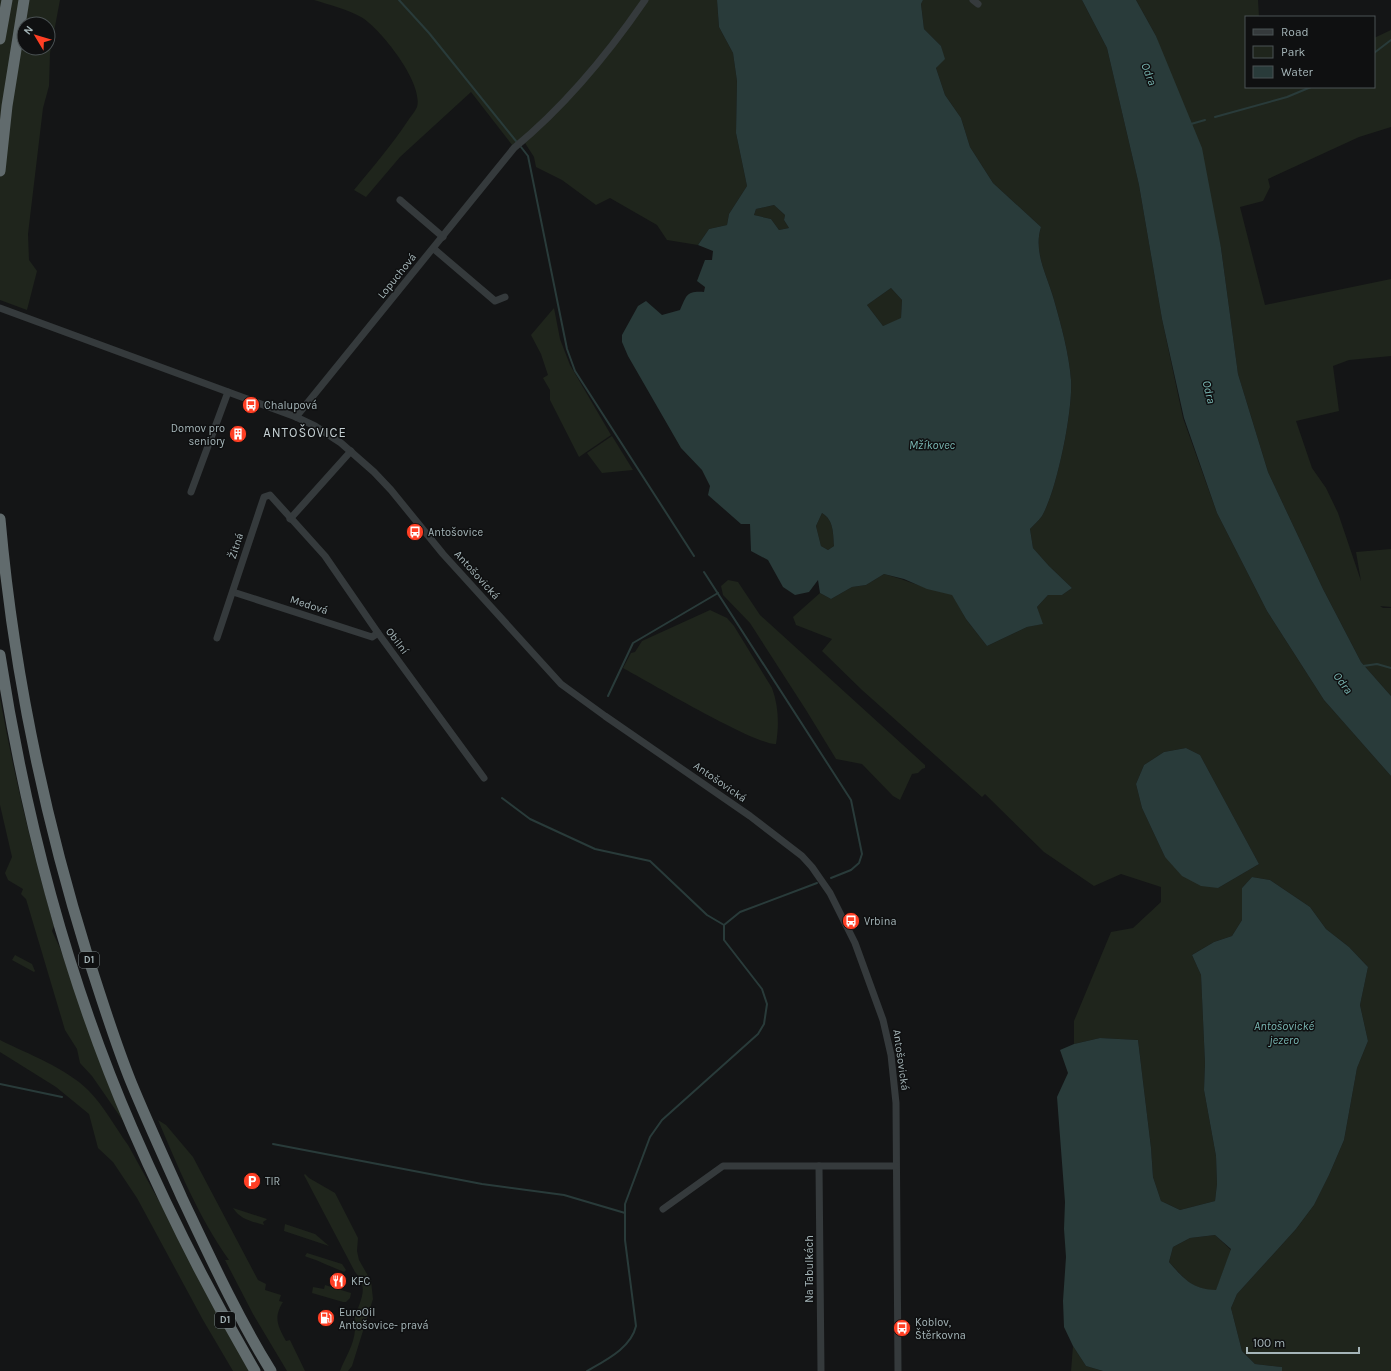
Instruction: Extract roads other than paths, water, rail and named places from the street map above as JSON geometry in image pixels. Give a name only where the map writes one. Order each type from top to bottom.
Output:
[{"type":"highway","points":[[0,39],[7,0]]},
{"type":"highway","points":[[0,171],[7,106],[24,0]]},
{"type":"highway","name":"D1","points":[[0,520],[12,622],[36,761],[73,907],[104,1006],[131,1082],[168,1167],[209,1256],[239,1315],[271,1371]]},
{"type":"highway","name":"D1","points":[[0,655],[22,772],[42,862],[91,1022],[129,1120],[154,1177],[197,1267],[255,1371]]},
{"type":"street","name":"Lopuchová","points":[[296,417],[443,238],[514,148],[539,128],[569,96],[604,56],[645,0]]},
{"type":"street","points":[[400,200],[443,238]]},
{"type":"street","points":[[434,249],[495,301],[505,297]]},
{"type":"street","name":"Antošovická","points":[[0,308],[296,417],[325,432],[351,451],[391,490],[443,554],[562,684],[605,716],[750,816],[802,856],[812,867],[830,893],[855,943],[883,1020],[891,1055],[896,1103],[898,1371]]},
{"type":"street","points":[[192,492],[224,390]]},
{"type":"street","points":[[290,519],[351,451]]},
{"type":"street","name":"Žitná","points":[[217,638],[264,497],[270,495],[290,519]]},
{"type":"street","name":"Obilní","points":[[290,519],[325,556],[378,633],[484,778]]},
{"type":"street","name":"Medová","points":[[233,592],[372,637],[378,633]]},
{"type":"street","points":[[663,1209],[723,1166],[896,1166]]},
{"type":"street","name":"Na Tabulkách","points":[[819,1166],[821,1371]]},
{"type":"water","name":"Mžíkovec","points":[[717,0],[923,0],[921,4],[924,29],[941,46],[945,59],[936,68],[945,95],[961,118],[970,147],[993,183],[1041,227],[1039,245],[1042,264],[1054,300],[1067,349],[1071,393],[1063,450],[1048,504],[1042,516],[1030,529],[1033,548],[1072,588],[1062,595],[1048,595],[1037,607],[1043,624],[1027,627],[987,646],[966,619],[952,595],[927,589],[904,579],[884,574],[866,585],[852,587],[831,599],[820,593],[818,580],[809,592],[795,595],[783,587],[768,560],[751,551],[750,524],[741,524],[708,495],[710,486],[702,470],[681,448],[628,356],[622,342],[622,335],[638,306],[646,301],[662,315],[680,310],[686,297],[690,293],[704,292],[705,287],[697,281],[705,260],[712,260],[713,251],[698,245],[709,229],[727,225],[729,214],[747,186],[736,133],[737,81],[733,53],[719,27]],"holes":[[[774,205],[785,215],[784,220],[789,228],[779,230],[771,219],[754,215],[756,209]],[[891,288],[902,300],[901,318],[883,326],[867,305]],[[822,513],[829,519],[833,532],[834,546],[828,550],[821,546],[816,526]]]},
{"type":"water","name":"Odra","points":[[1082,0],[1136,0],[1156,36],[1202,148],[1221,248],[1238,374],[1268,472],[1323,589],[1361,662],[1391,696],[1391,776],[1324,700],[1267,611],[1217,513],[1184,418],[1162,319],[1139,185],[1107,48]]},
{"type":"water","points":[[1186,748],[1200,755],[1259,864],[1218,888],[1201,886],[1182,876],[1165,857],[1142,808],[1136,784],[1144,765],[1164,752]]},
{"type":"water","name":"Antošovické jezero","points":[[1252,877],[1270,880],[1310,907],[1326,929],[1349,947],[1368,967],[1360,1005],[1368,1041],[1357,1068],[1344,1140],[1314,1205],[1296,1229],[1237,1294],[1231,1308],[1242,1351],[1255,1364],[1282,1367],[1282,1371],[1103,1371],[1086,1366],[1073,1346],[1064,1327],[1063,1301],[1066,1257],[1064,1229],[1065,1202],[1057,1097],[1068,1073],[1060,1050],[1074,1044],[1100,1038],[1138,1040],[1153,1177],[1161,1201],[1180,1210],[1215,1201],[1217,1184],[1216,1156],[1204,1090],[1205,1063],[1201,975],[1192,955],[1214,942],[1232,936],[1242,920],[1242,888]],"holes":[[[1215,1235],[1231,1249],[1216,1290],[1201,1288],[1189,1282],[1169,1262],[1173,1247],[1190,1238]]]},
{"type":"waterway","points":[[399,0],[429,33],[516,141]]},
{"type":"waterway","points":[[1375,52],[1391,40]]},
{"type":"waterway","points":[[1215,117],[1287,97],[1309,88]]},
{"type":"waterway","points":[[1191,124],[1205,120]]},
{"type":"waterway","points":[[521,147],[528,156],[567,349],[575,371],[694,556]]},
{"type":"waterway","points":[[704,572],[851,800],[862,854],[859,863],[851,870],[831,878]]},
{"type":"waterway","points":[[608,696],[633,643],[718,593]]},
{"type":"waterway","points":[[1363,666],[1377,664],[1391,668]]},
{"type":"waterway","points":[[502,798],[530,819],[595,849],[650,861],[707,915],[724,925]]},
{"type":"waterway","points":[[587,1371],[617,1353],[629,1341],[636,1326],[625,1240],[625,1204],[650,1137],[662,1120],[758,1034],[764,1024],[767,1004],[762,989],[724,940],[724,925],[740,912],[817,883]]},
{"type":"waterway","points":[[0,1084],[62,1097]]},
{"type":"waterway","points":[[273,1144],[482,1184],[564,1195],[625,1213]]},
{"type":"place","name":"Chalupová","points":[[251,405]]},
{"type":"place","name":"Domov pro seniory","points":[[238,434]]},
{"type":"place","name":"Antošovice","points":[[415,532]]},
{"type":"place","name":"Vrbina","points":[[851,921]]},
{"type":"place","name":"TIR","points":[[252,1181]]},
{"type":"place","name":"KFC","points":[[338,1281]]},
{"type":"place","name":"EuroOil Antošovice- pravá","points":[[326,1318]]},
{"type":"place","name":"Koblov, Štěrkovna","points":[[902,1328]]},
{"type":"district","name":"ANTOŠOVICE","points":[[305,432]]}]
